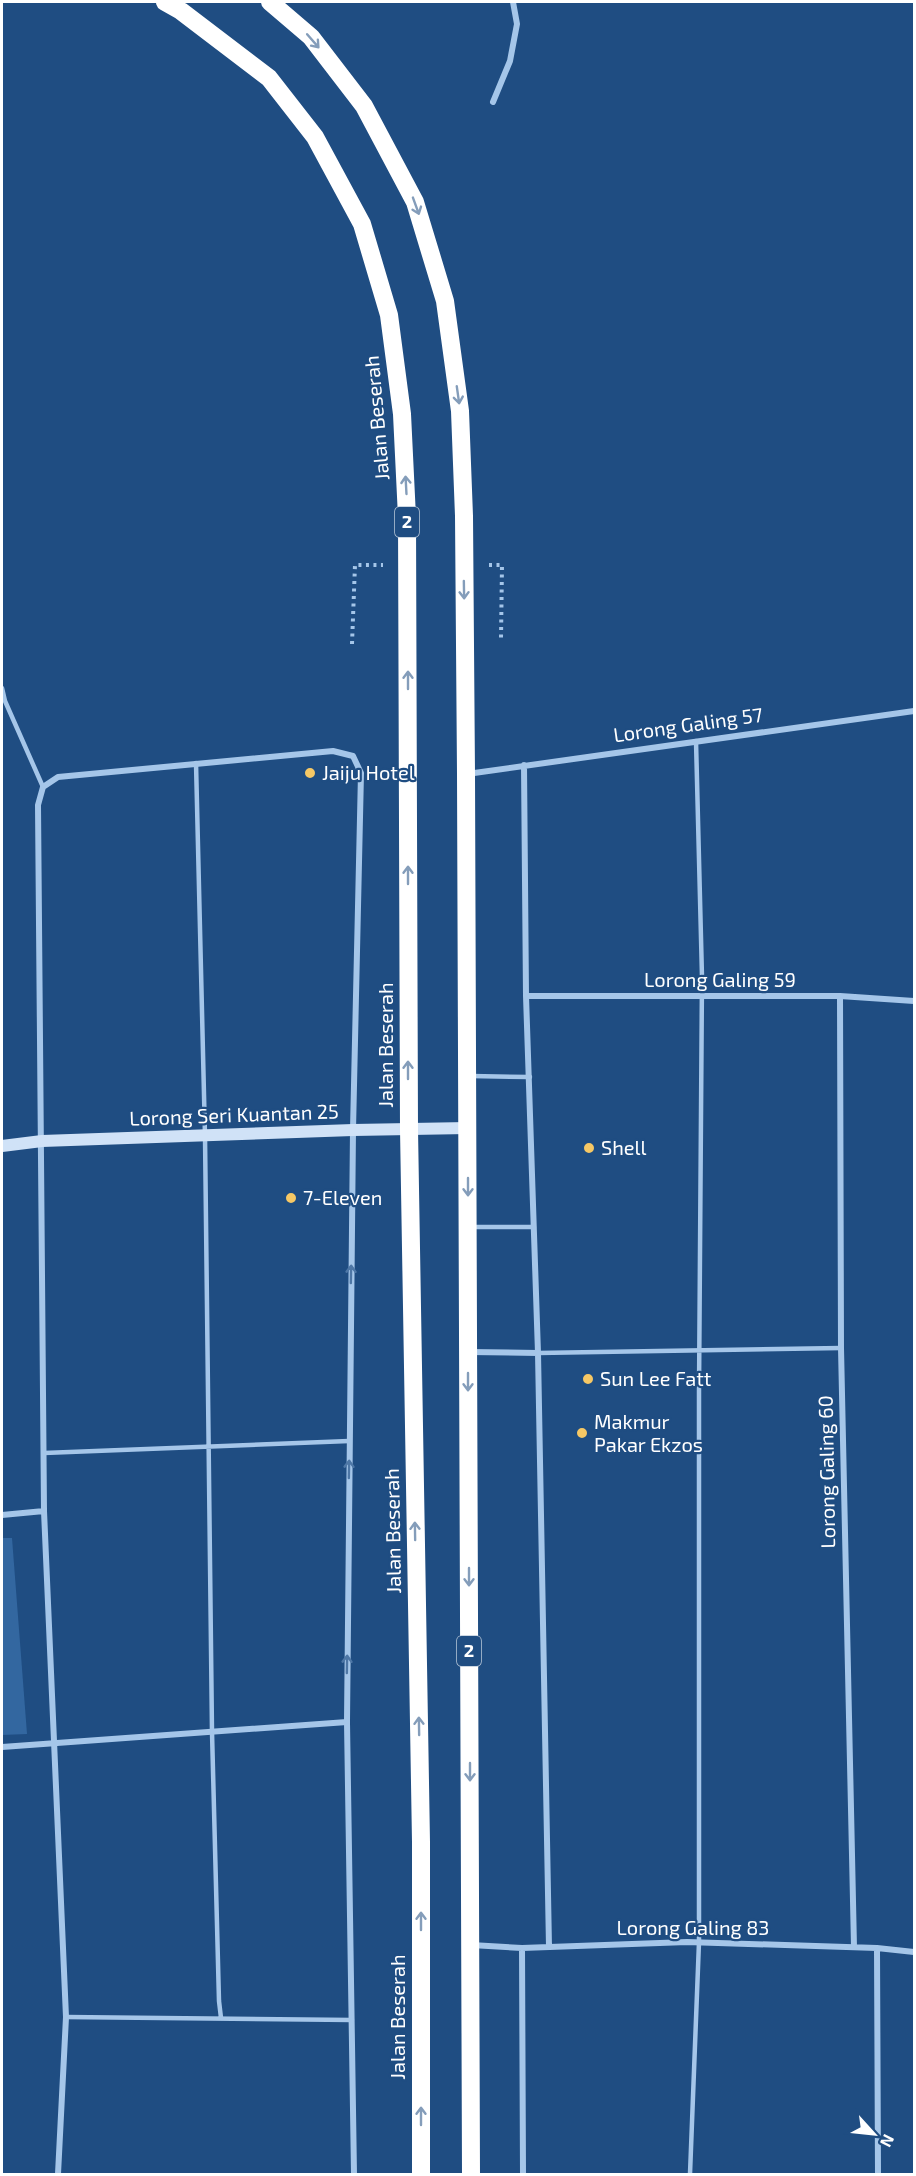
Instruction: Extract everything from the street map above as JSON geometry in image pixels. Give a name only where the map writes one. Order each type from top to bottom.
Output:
[{"type":"highway","name":"Jalan Beserah","points":[[165,2],[181,11],[269,78],[315,137],[362,224],[389,315],[402,414],[407,517],[409,1129],[421,1842],[421,2175]]},
{"type":"highway","name":"2","points":[[270,2],[311,37],[364,106],[415,202],[445,301],[460,411],[464,516],[468,1076],[471,2175]]},
{"type":"street","points":[[493,102],[512,52],[518,24],[513,2]]},
{"type":"street","name":"Lorong Galing 57","points":[[466,774],[915,711]]},
{"type":"street","points":[[58,2175],[66,2017],[44,1511],[38,805],[43,787],[58,777],[333,752],[353,756],[361,773],[353,1130],[346,1722],[354,2175]]},
{"type":"street","points":[[524,765],[526,996],[538,1353],[549,1947]]},
{"type":"street","name":"Lorong Galing 59","points":[[526,996],[840,996],[915,1001]]},
{"type":"street","name":"Lorong Galing 60","points":[[840,996],[841,1348],[854,1947]]},
{"type":"street","name":"Lorong Seri Kuantan 25","points":[[2,1146],[42,1142],[468,1128]]},
{"type":"street","points":[[468,1352],[538,1353]]},
{"type":"street","points":[[2,1515],[44,1511]]},
{"type":"street","points":[[2,1747],[346,1722]]},
{"type":"street","name":"Lorong Galing 83","points":[[470,1945],[522,1948],[699,1942],[877,1948],[915,1952]]},
{"type":"street","points":[[522,1948],[523,2175]]},
{"type":"street","points":[[877,1948],[878,2175]]},
{"type":"lane","points":[[2,688],[5,701],[43,787]]},
{"type":"lane","points":[[690,2175],[699,1942],[702,997],[696,740]]},
{"type":"lane","points":[[196,763],[205,1136],[212,1732],[221,2018]]},
{"type":"lane","points":[[468,1076],[530,1077]]},
{"type":"lane","points":[[468,1227],[534,1227]]},
{"type":"lane","points":[[538,1353],[841,1348]]},
{"type":"lane","points":[[44,1453],[349,1441]]},
{"type":"lane","points":[[66,2017],[352,2020]]},
{"type":"path","points":[[352,644],[355,565]]},
{"type":"path","points":[[501,639],[502,566]]},
{"type":"shaded area","points":[[2,1538],[12,1538],[27,1734],[2,1735]]},
{"type":"place","name":"Jaiju Hotel","points":[[310,773]]},
{"type":"place","name":"Shell","points":[[589,1148]]},
{"type":"place","name":"7-Eleven","points":[[291,1198]]},
{"type":"place","name":"Sun Lee Fatt","points":[[588,1379]]},
{"type":"place","name":"Makmur Pakar Ekzos","points":[[582,1433]]}]
